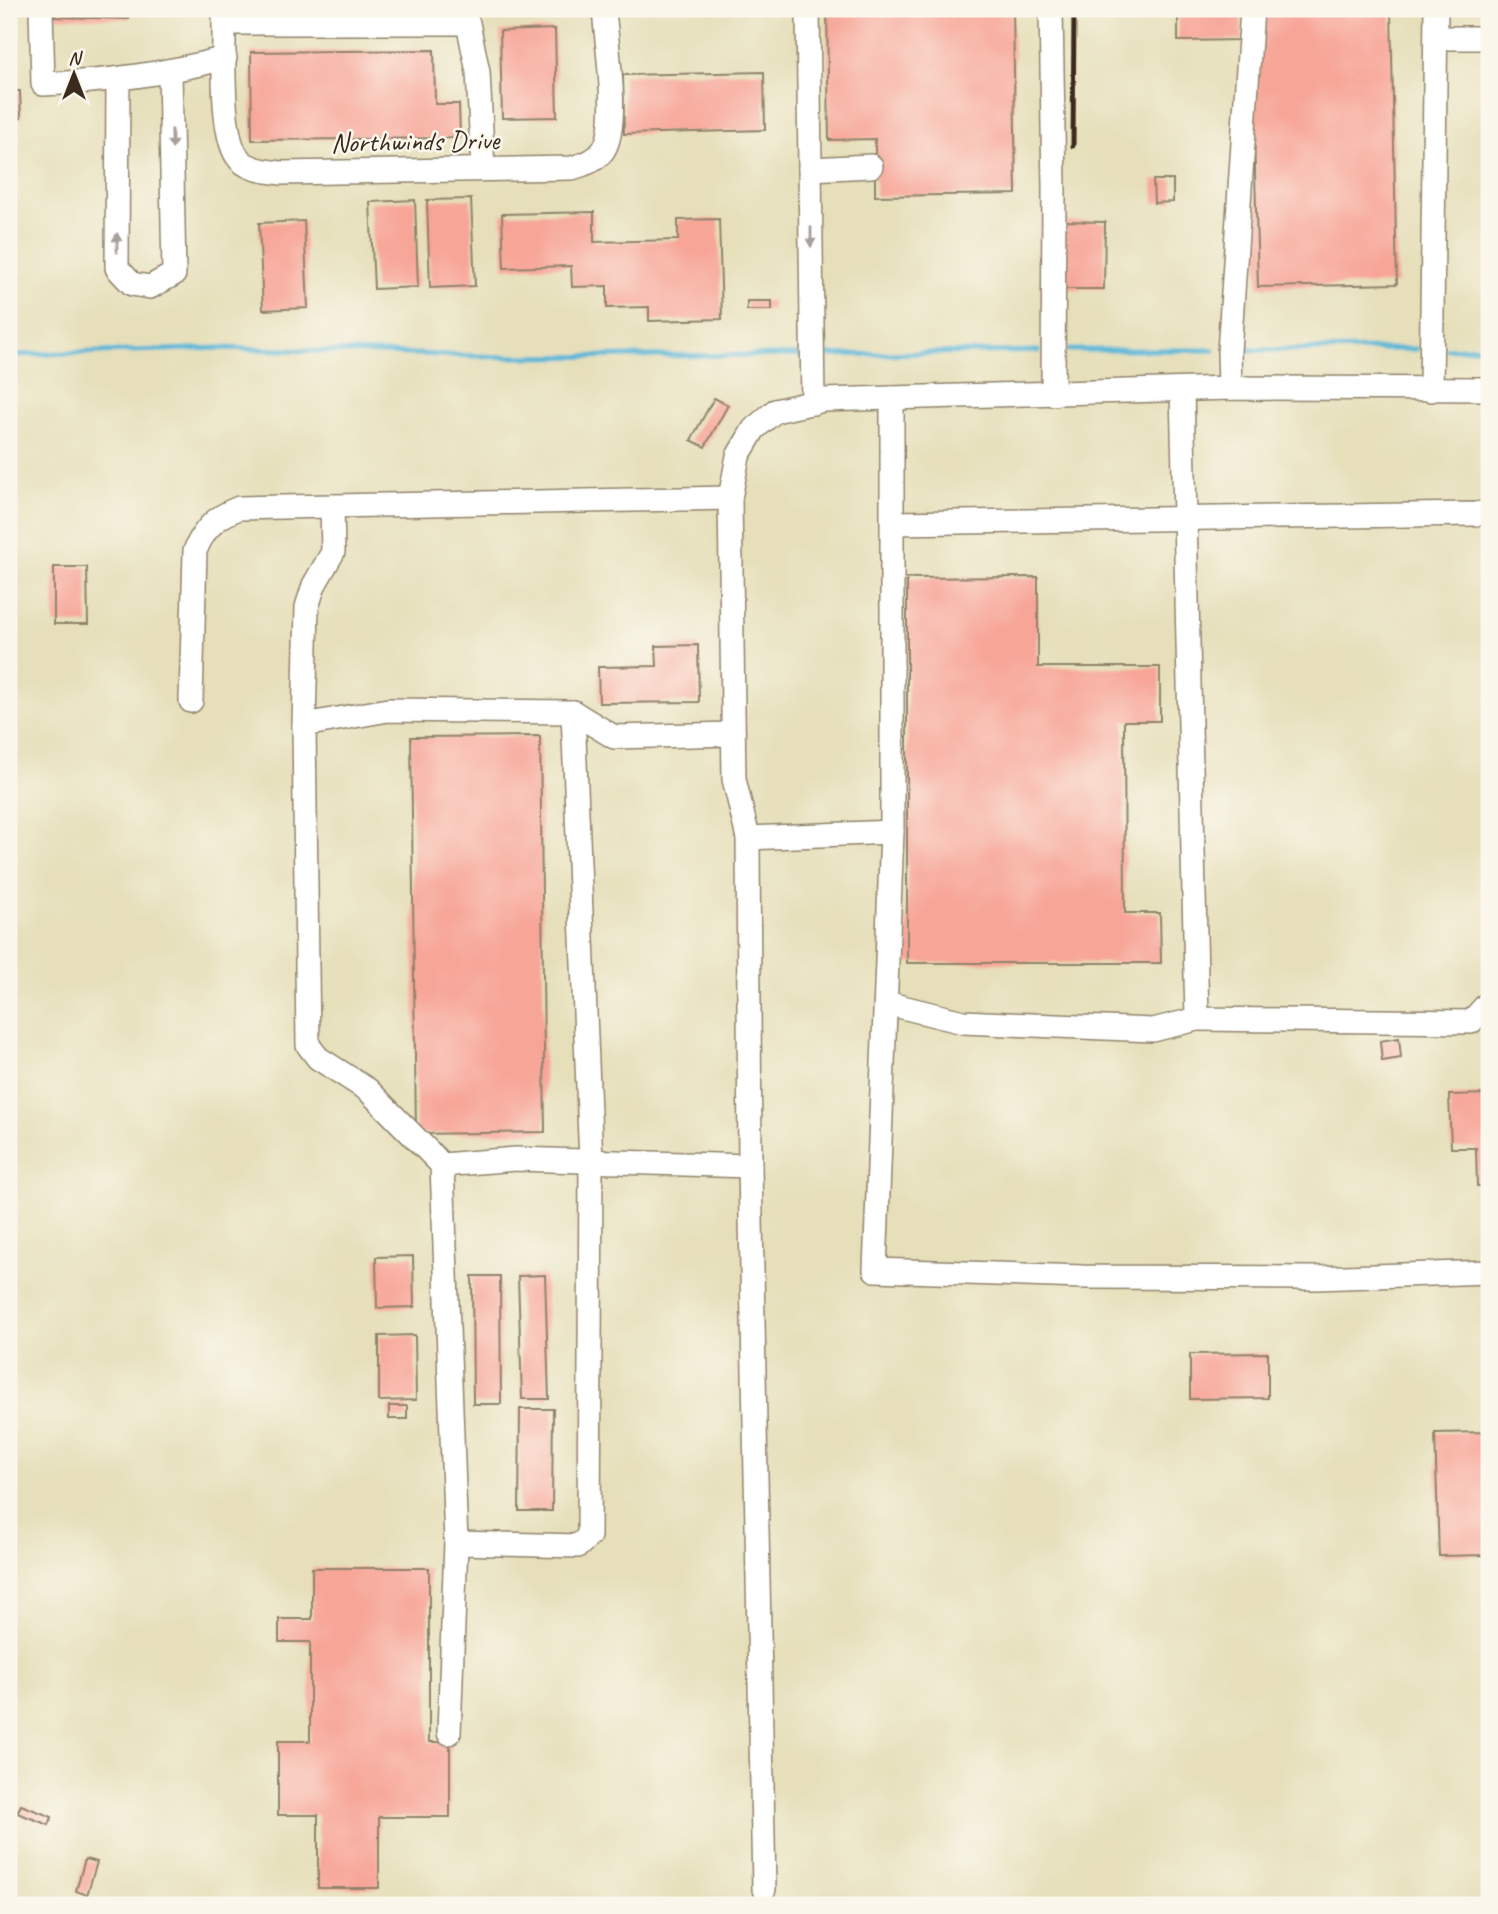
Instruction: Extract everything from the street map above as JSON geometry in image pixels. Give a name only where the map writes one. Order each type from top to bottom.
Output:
[{"type":"street","points":[[41,9],[43,84],[118,79],[170,71],[225,58]]},
{"type":"street","points":[[808,9],[813,403]]},
{"type":"street","points":[[1051,9],[1053,394]]},
{"type":"street","points":[[1230,388],[1229,352],[1252,9]]},
{"type":"street","points":[[1432,390],[1436,9]]},
{"type":"street","name":"Northwinds Drive","points":[[224,16],[229,136],[237,157],[255,169],[281,173],[572,168],[592,162],[604,149],[610,129],[611,107],[604,10]]},
{"type":"street","points":[[224,16],[468,23],[478,72],[483,169]]},
{"type":"street","points":[[1436,38],[1489,38]]},
{"type":"street","points":[[118,79],[117,268],[132,285],[150,287],[174,274],[170,71]]},
{"type":"street","points":[[810,169],[871,166]]},
{"type":"street","points":[[764,1889],[750,1166],[748,838],[734,779],[732,734],[730,498],[738,456],[754,429],[775,411],[824,400],[1230,388],[1489,389]]},
{"type":"street","points":[[1182,390],[1198,1019]]},
{"type":"street","points":[[891,398],[892,832],[876,1270],[1083,1277],[1316,1279],[1489,1272]]},
{"type":"street","points":[[191,701],[195,551],[203,533],[219,516],[239,508],[730,498]]},
{"type":"street","points":[[332,506],[332,552],[314,585],[307,607],[304,725],[308,1045],[318,1058],[368,1090],[442,1165],[456,1543],[449,1733]]},
{"type":"street","points":[[893,523],[1489,512]]},
{"type":"street","points":[[304,725],[388,710],[573,712],[614,737],[732,734]]},
{"type":"street","points":[[456,1543],[578,1546],[589,1536],[591,1163],[573,712]]},
{"type":"street","points":[[748,838],[892,832]]},
{"type":"street","points":[[886,1003],[963,1023],[1153,1030],[1198,1019],[1471,1022],[1489,1002]]},
{"type":"street","points":[[442,1165],[516,1159],[750,1166]]},
{"type":"building","points":[[55,9],[129,9],[129,19],[55,17]]},
{"type":"building","points":[[827,9],[1013,9],[1016,194],[875,196],[875,139],[829,140]]},
{"type":"building","points":[[1178,9],[1241,9],[1242,40],[1178,41]]},
{"type":"building","points":[[1259,9],[1391,9],[1397,284],[1258,287],[1252,53]]},
{"type":"building","points":[[555,29],[557,117],[502,118],[500,31]]},
{"type":"building","points":[[434,50],[435,104],[459,104],[460,138],[252,140],[251,52]]},
{"type":"building","points":[[764,72],[765,130],[624,134],[623,75]]},
{"type":"building","points":[[9,91],[20,91],[21,118],[9,118]]},
{"type":"building","points":[[1153,180],[1173,180],[1173,202],[1154,203]]},
{"type":"building","points":[[471,199],[475,286],[430,288],[427,200]]},
{"type":"building","points":[[415,200],[418,287],[374,289],[370,202]]},
{"type":"building","points":[[594,212],[594,242],[678,240],[678,220],[719,219],[722,319],[649,321],[649,307],[607,308],[607,286],[572,287],[571,266],[504,268],[502,214]]},
{"type":"building","points":[[304,221],[308,308],[263,310],[259,223]]},
{"type":"building","points":[[1061,221],[1105,222],[1104,289],[1061,289]]},
{"type":"building","points":[[747,301],[772,301],[772,310],[747,310]]},
{"type":"building","points":[[714,398],[728,405],[705,447],[691,440]]},
{"type":"building","points":[[54,567],[87,567],[88,624],[54,624]]},
{"type":"building","points":[[1038,577],[1038,667],[1160,667],[1160,721],[1124,721],[1125,913],[1160,913],[1161,963],[907,963],[907,578]]},
{"type":"building","points":[[698,645],[699,702],[599,703],[598,667],[657,666],[656,646]]},
{"type":"building","points":[[540,736],[545,1132],[416,1134],[411,737]]},
{"type":"building","points":[[1399,1038],[1401,1058],[1382,1061],[1380,1041]]},
{"type":"building","points":[[1489,1094],[1489,1185],[1477,1186],[1476,1148],[1451,1148],[1449,1095]]},
{"type":"building","points":[[413,1256],[414,1307],[377,1308],[376,1257]]},
{"type":"building","points":[[545,1275],[549,1399],[522,1399],[518,1276]]},
{"type":"building","points":[[472,1276],[500,1276],[501,1404],[473,1404]]},
{"type":"building","points":[[415,1335],[416,1400],[379,1401],[379,1336]]},
{"type":"building","points":[[1268,1353],[1268,1398],[1190,1399],[1190,1354]]},
{"type":"building","points":[[389,1406],[407,1406],[407,1419],[389,1419]]},
{"type":"building","points":[[520,1409],[553,1409],[552,1511],[519,1511]]},
{"type":"building","points":[[1489,1432],[1489,1555],[1439,1556],[1435,1433]]},
{"type":"building","points":[[312,1568],[429,1568],[429,1742],[450,1742],[450,1817],[379,1817],[379,1888],[318,1888],[318,1815],[278,1815],[278,1741],[310,1741],[310,1642],[279,1642],[279,1619],[312,1619]]},
{"type":"building","points":[[21,1805],[52,1817],[49,1825],[17,1813]]},
{"type":"building","points":[[85,1859],[97,1862],[87,1895],[76,1891]]},
{"type":"waterway","points":[[1448,349],[1489,347]]},
{"type":"waterway","points":[[9,355],[222,348],[510,357],[800,355]]},
{"type":"waterway","points":[[1245,350],[1416,349]]},
{"type":"waterway","points":[[1069,350],[1213,350]]},
{"type":"waterway","points":[[822,355],[1038,351]]},
{"type":"railway","points":[[1073,146],[1074,9]]}]
